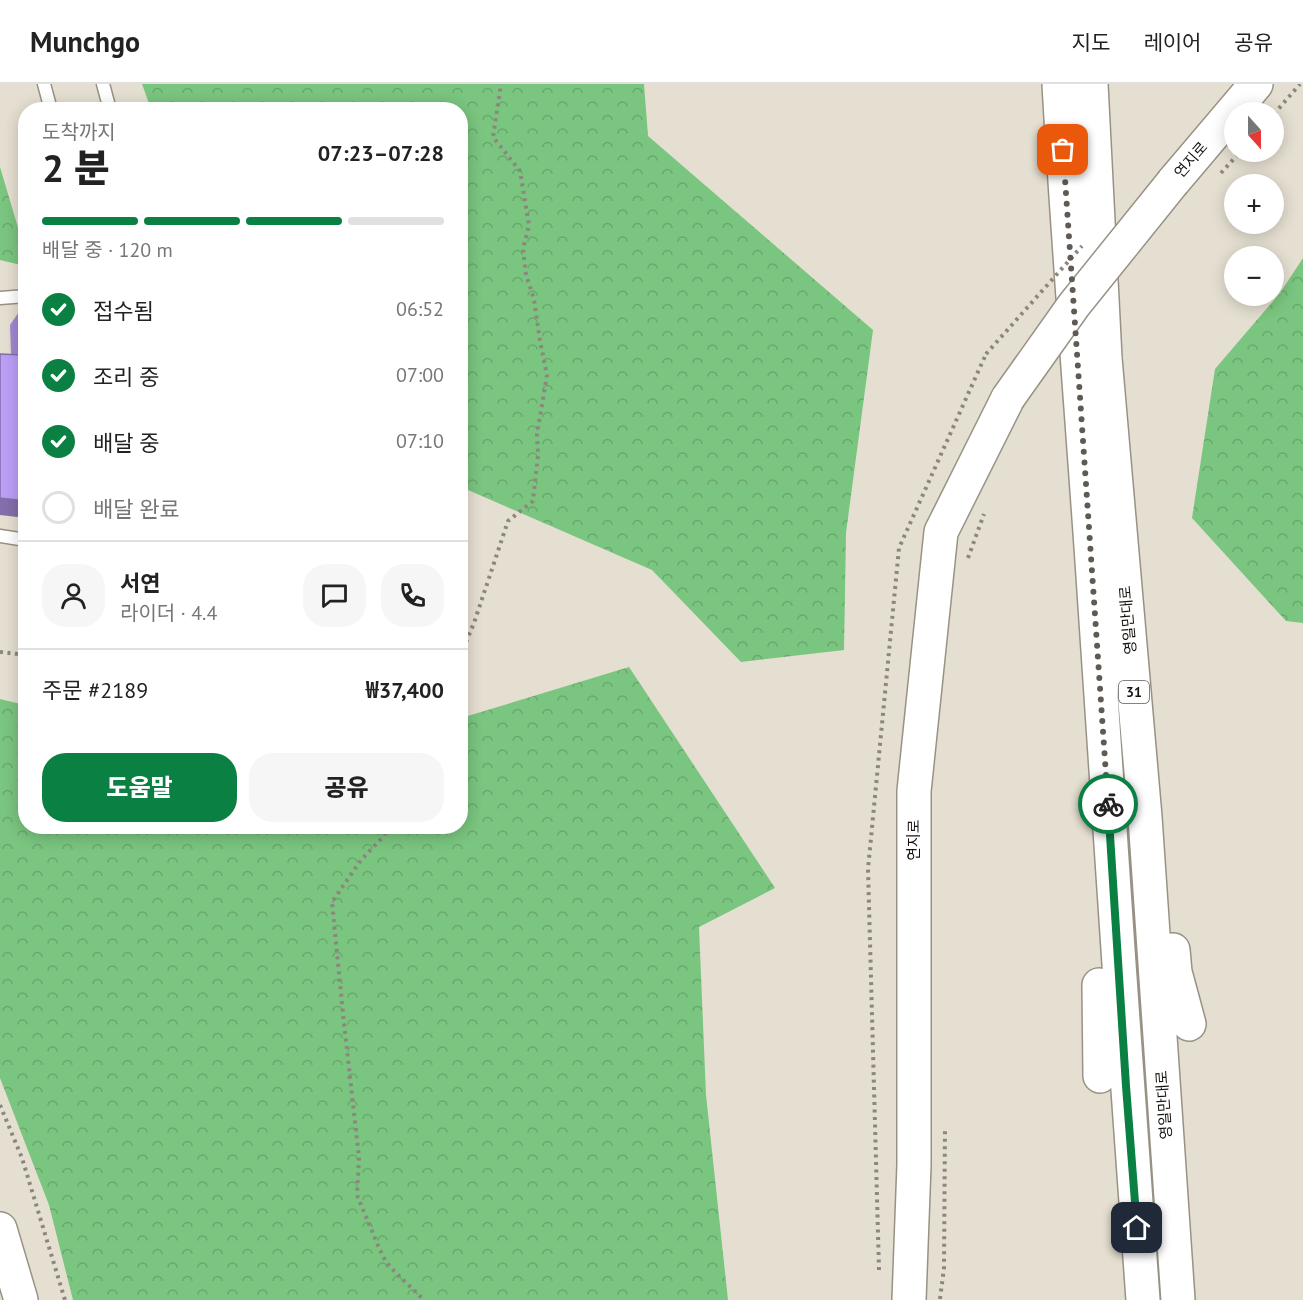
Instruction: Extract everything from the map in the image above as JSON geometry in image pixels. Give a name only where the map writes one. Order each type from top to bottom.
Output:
[{"type":"main road","name":"영일만대로","points":[[1059,84],[1127,1097],[1143,1300]]},
{"type":"main road","name":"영일만대로","points":[[1091,84],[1105,358],[1140,753],[1178,1300]]},
{"type":"main road","name":"연지로","points":[[909,1300],[914,1165],[914,791],[941,532],[1008,398],[1074,305],[1256,84]]},
{"type":"main road","points":[[1100,1076],[1098,866],[1104,734]]},
{"type":"main road","points":[[1140,753],[1166,887],[1175,972],[1189,1024]]},
{"type":"main road","points":[[0,1229],[21,1300]]},
{"type":"lane","points":[[44,84],[49,102]]},
{"type":"lane","points":[[103,84],[108,102]]},
{"type":"lane","points":[[0,298],[18,297]]},
{"type":"lane","points":[[0,536],[18,539]]},
{"type":"path","points":[[468,637],[508,521],[533,501],[538,455],[537,434],[547,375],[534,299],[526,275],[523,249],[529,225],[520,171],[493,137],[501,84]]},
{"type":"path","points":[[1284,102],[1300,84]]},
{"type":"path","points":[[987,354],[1088,239]]},
{"type":"path","points":[[966,564],[985,512]]},
{"type":"path","points":[[0,652],[18,653]]},
{"type":"path","points":[[384,834],[361,860],[332,902],[359,1158],[357,1195],[386,1262],[424,1300]]},
{"type":"path","points":[[0,1105],[22,1158],[65,1300]]},
{"type":"path","points":[[940,1300],[944,1268],[945,1125]]},
{"type":"green space","points":[[142,84],[644,84],[648,136],[873,330],[846,533],[844,650],[741,662],[652,570],[468,490],[468,102],[148,102]]},
{"type":"green space","points":[[0,167],[18,227],[18,264],[0,260]]},
{"type":"green space","points":[[1303,258],[1303,623],[1286,621],[1192,518],[1215,369],[1269,306],[1284,306],[1284,287]]},
{"type":"green space","points":[[629,667],[775,888],[699,927],[706,1095],[728,1300],[73,1300],[49,1205],[0,1078],[0,699],[18,703],[18,834],[468,834],[468,716]]},
{"type":"building","points":[[0,354],[18,355],[18,500],[0,498]]},
{"type":"way so far","points":[[1063,150],[1108,804]]},
{"type":"route","points":[[1108,804],[1137,1228]]}]
